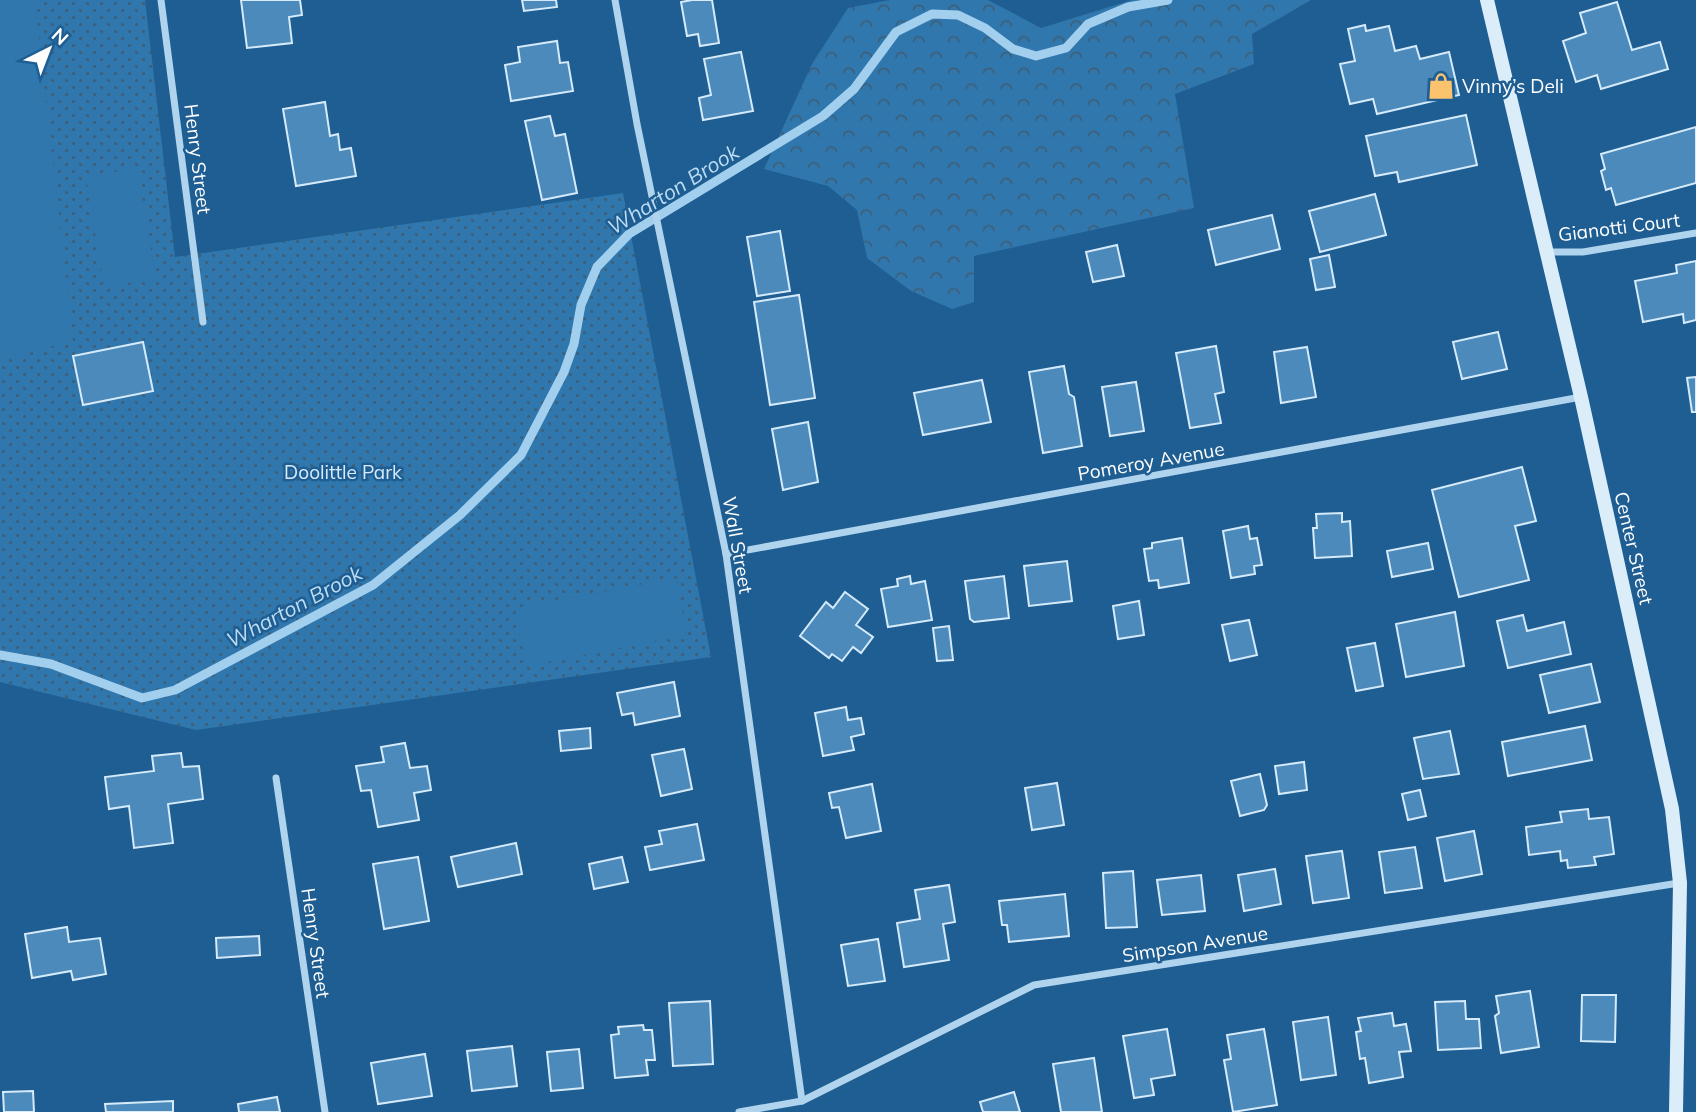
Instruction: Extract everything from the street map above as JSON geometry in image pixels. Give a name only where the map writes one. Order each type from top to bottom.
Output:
[{"type":"main road","name":"Center Street","points":[[1487,0],[1581,397],[1672,809],[1680,883],[1676,1112]]},
{"type":"street","name":"Henry Street","points":[[161,0],[203,323]]},
{"type":"street","name":"Wall Street","points":[[615,0],[652,197],[726,554],[802,1101]]},
{"type":"street","name":"Gianotti Court","points":[[1545,252],[1583,252],[1696,233]]},
{"type":"street","name":"Pomeroy Avenue","points":[[726,554],[1581,397]]},
{"type":"street","name":"Henry Street","points":[[276,778],[325,1112]]},
{"type":"street","name":"Simpson Avenue","points":[[739,1112],[802,1101],[1034,985],[1680,883]]},
{"type":"green space","name":"Doolittle Park","points":[[0,0],[145,0],[175,257],[623,193],[711,657],[196,730],[0,682]]},
{"type":"green space","points":[[0,0],[35,0],[73,341],[0,360]]},
{"type":"green space","points":[[890,0],[988,0],[1041,28],[1132,0],[1311,0],[1252,34],[1254,64],[1175,94],[1194,208],[974,256],[974,302],[952,309],[911,291],[867,258],[857,210],[828,186],[764,169],[812,64],[848,8]]},
{"type":"green space","points":[[137,168],[156,278],[104,287],[86,177]]},
{"type":"green space","points":[[676,578],[687,635],[526,666],[515,608]]},
{"type":"building","points":[[241,0],[300,0],[302,15],[289,17],[292,43],[247,48]]},
{"type":"building","points":[[522,0],[556,0],[557,7],[524,11]]},
{"type":"building","points":[[712,0],[719,43],[700,46],[698,34],[687,36],[681,2]]},
{"type":"building","points":[[1617,2],[1632,50],[1660,42],[1668,69],[1601,89],[1597,75],[1576,82],[1563,41],[1586,33],[1580,13]]},
{"type":"building","points":[[1365,25],[1366,31],[1389,26],[1395,51],[1416,46],[1420,59],[1449,52],[1459,95],[1377,114],[1373,99],[1350,104],[1340,64],[1355,61],[1348,29]]},
{"type":"building","points":[[557,41],[560,63],[568,62],[573,91],[511,101],[505,65],[520,62],[518,47]]},
{"type":"building","points":[[741,52],[753,111],[703,120],[699,98],[711,95],[704,59]]},
{"type":"building","points":[[325,102],[330,136],[338,134],[340,150],[351,148],[356,176],[296,186],[283,109]]},
{"type":"building","points":[[1466,115],[1477,165],[1399,182],[1397,172],[1375,176],[1366,136]]},
{"type":"building","points":[[550,116],[555,136],[565,134],[577,193],[542,200],[525,121]]},
{"type":"building","points":[[1696,127],[1696,183],[1616,205],[1611,188],[1606,190],[1601,171],[1605,169],[1601,154]]},
{"type":"building","points":[[1375,194],[1386,235],[1320,252],[1309,211]]},
{"type":"building","points":[[1272,215],[1280,249],[1216,265],[1208,230]]},
{"type":"building","points":[[780,231],[790,291],[757,296],[747,237]]},
{"type":"building","points":[[1117,245],[1124,276],[1093,282],[1086,252]]},
{"type":"building","points":[[1329,255],[1335,287],[1316,290],[1310,259]]},
{"type":"building","points":[[1696,261],[1696,320],[1684,323],[1683,314],[1643,322],[1635,281],[1677,273],[1676,265]]},
{"type":"building","points":[[799,295],[815,398],[770,405],[754,302]]},
{"type":"building","points":[[1498,332],[1507,369],[1462,379],[1453,342]]},
{"type":"building","points":[[143,342],[153,391],[83,405],[73,356]]},
{"type":"building","points":[[1216,346],[1224,392],[1215,394],[1221,423],[1190,428],[1176,353]]},
{"type":"building","points":[[1307,347],[1316,397],[1281,403],[1274,352]]},
{"type":"building","points":[[1064,366],[1069,394],[1074,397],[1082,446],[1043,453],[1029,372]]},
{"type":"building","points":[[1696,377],[1696,412],[1692,412],[1687,378]]},
{"type":"building","points":[[982,380],[991,422],[923,435],[914,393]]},
{"type":"building","points":[[1136,382],[1144,431],[1110,436],[1102,387]]},
{"type":"building","points":[[808,422],[818,482],[783,490],[772,429]]},
{"type":"building","points":[[1522,467],[1536,521],[1515,526],[1529,580],[1459,597],[1432,490]]},
{"type":"building","points":[[1342,513],[1342,522],[1350,521],[1352,556],[1315,558],[1313,528],[1317,528],[1316,514]]},
{"type":"building","points":[[1248,526],[1250,539],[1257,538],[1262,565],[1254,566],[1255,574],[1231,578],[1223,531]]},
{"type":"building","points":[[1182,538],[1189,583],[1159,588],[1158,580],[1149,581],[1144,549],[1152,548],[1152,543]]},
{"type":"building","points":[[1428,543],[1433,569],[1392,577],[1387,551]]},
{"type":"building","points":[[1067,561],[1072,601],[1029,606],[1024,566]]},
{"type":"building","points":[[910,576],[911,584],[925,581],[932,620],[888,627],[881,589],[898,586],[897,579]]},
{"type":"building","points":[[1004,576],[1009,618],[974,622],[970,619],[965,581]]},
{"type":"building","points":[[845,592],[868,609],[856,625],[873,637],[861,653],[853,647],[842,661],[832,654],[829,658],[800,636],[826,602],[833,608]]},
{"type":"building","points":[[1139,601],[1144,635],[1118,639],[1113,606]]},
{"type":"building","points":[[1455,612],[1464,666],[1406,677],[1396,624]]},
{"type":"building","points":[[1523,615],[1527,631],[1564,622],[1571,654],[1508,668],[1497,621]]},
{"type":"building","points":[[1249,620],[1257,655],[1230,661],[1222,625]]},
{"type":"building","points":[[949,626],[953,660],[937,661],[933,628]]},
{"type":"building","points":[[1375,643],[1383,686],[1356,691],[1347,648]]},
{"type":"building","points":[[1591,664],[1600,702],[1549,713],[1540,675]]},
{"type":"building","points":[[674,682],[680,716],[635,725],[633,713],[622,715],[617,693]]},
{"type":"building","points":[[846,707],[848,720],[861,718],[864,734],[851,737],[854,750],[823,756],[815,713]]},
{"type":"building","points":[[1585,726],[1592,760],[1508,776],[1502,742]]},
{"type":"building","points":[[590,728],[591,748],[561,751],[559,731]]},
{"type":"building","points":[[1450,731],[1459,774],[1423,779],[1414,738]]},
{"type":"building","points":[[405,743],[410,768],[427,766],[431,790],[414,793],[419,820],[378,827],[371,790],[361,791],[356,766],[384,762],[381,747]]},
{"type":"building","points":[[684,749],[692,789],[661,796],[652,755]]},
{"type":"building","points":[[181,753],[183,767],[199,766],[203,799],[168,804],[173,843],[134,848],[129,806],[109,809],[105,777],[154,771],[152,756]]},
{"type":"building","points":[[1304,762],[1307,790],[1279,794],[1275,766]]},
{"type":"building","points":[[1260,774],[1267,805],[1264,810],[1240,816],[1231,781]]},
{"type":"building","points":[[1057,783],[1064,825],[1032,830],[1025,788]]},
{"type":"building","points":[[872,784],[881,831],[846,838],[839,807],[832,808],[829,793]]},
{"type":"building","points":[[1420,790],[1426,816],[1408,820],[1402,794]]},
{"type":"building","points":[[1588,809],[1589,819],[1609,817],[1614,854],[1594,857],[1596,865],[1568,868],[1567,860],[1561,861],[1560,851],[1529,855],[1526,827],[1562,822],[1560,812]]},
{"type":"building","points":[[697,824],[704,860],[650,870],[645,847],[662,844],[659,831]]},
{"type":"building","points":[[1474,831],[1482,874],[1445,881],[1437,838]]},
{"type":"building","points":[[516,843],[522,874],[458,887],[451,857]]},
{"type":"building","points":[[1415,847],[1422,888],[1385,893],[1379,852]]},
{"type":"building","points":[[1342,851],[1349,898],[1313,903],[1306,856]]},
{"type":"building","points":[[418,857],[429,921],[384,929],[373,864]]},
{"type":"building","points":[[622,857],[628,882],[594,889],[589,864]]},
{"type":"building","points":[[1275,869],[1281,904],[1244,911],[1238,875]]},
{"type":"building","points":[[1133,871],[1137,927],[1106,928],[1103,873]]},
{"type":"building","points":[[1201,875],[1205,911],[1162,915],[1157,880]]},
{"type":"building","points":[[949,885],[955,922],[943,924],[949,960],[904,967],[897,923],[920,919],[915,890]]},
{"type":"building","points":[[1065,894],[1069,936],[1009,942],[1007,925],[1002,925],[999,901]]},
{"type":"building","points":[[67,927],[69,942],[100,938],[106,974],[73,980],[71,971],[32,978],[25,934]]},
{"type":"building","points":[[259,936],[260,955],[217,958],[216,938]]},
{"type":"building","points":[[878,939],[885,981],[848,986],[841,945]]},
{"type":"building","points":[[1530,991],[1539,1047],[1501,1053],[1495,1016],[1499,1013],[1496,996]]},
{"type":"building","points":[[1582,995],[1616,995],[1615,1042],[1581,1041]]},
{"type":"building","points":[[710,1001],[713,1064],[673,1066],[669,1003]]},
{"type":"building","points":[[1465,1001],[1466,1019],[1479,1019],[1481,1048],[1438,1050],[1435,1002]]},
{"type":"building","points":[[1392,1013],[1394,1026],[1406,1024],[1411,1051],[1399,1052],[1403,1077],[1369,1083],[1365,1058],[1360,1059],[1356,1032],[1361,1031],[1358,1018]]},
{"type":"building","points":[[1328,1017],[1336,1075],[1301,1080],[1293,1022]]},
{"type":"building","points":[[643,1025],[644,1030],[652,1030],[655,1060],[646,1060],[648,1075],[615,1078],[611,1035],[619,1034],[618,1027]]},
{"type":"building","points":[[1167,1029],[1175,1075],[1151,1079],[1154,1095],[1134,1098],[1123,1036]]},
{"type":"building","points":[[1264,1029],[1277,1105],[1233,1112],[1224,1060],[1231,1059],[1227,1035]]},
{"type":"building","points":[[512,1046],[517,1086],[472,1091],[467,1051]]},
{"type":"building","points":[[579,1049],[583,1088],[551,1091],[547,1052]]},
{"type":"building","points":[[425,1054],[432,1096],[378,1104],[371,1063]]},
{"type":"building","points":[[1094,1058],[1102,1112],[1061,1112],[1053,1064]]},
{"type":"building","points":[[33,1091],[34,1112],[4,1112],[3,1092]]},
{"type":"building","points":[[1014,1092],[1020,1112],[983,1112],[980,1102]]},
{"type":"building","points":[[277,1097],[280,1112],[239,1112],[238,1104]]},
{"type":"building","points":[[173,1101],[173,1112],[106,1112],[105,1104]]},
{"type":"waterway","name":"Wharton Brook","points":[[0,655],[51,664],[142,698],[175,690],[373,585],[460,515],[521,455],[564,372],[574,344],[581,305],[597,267],[629,234],[823,116],[854,89],[896,32],[932,14],[958,15],[985,28],[1013,49],[1036,56],[1066,48],[1088,24],[1128,7],[1168,0]]},
{"type":"place","name":"Vinny’s Deli","points":[[1441,86]]}]
